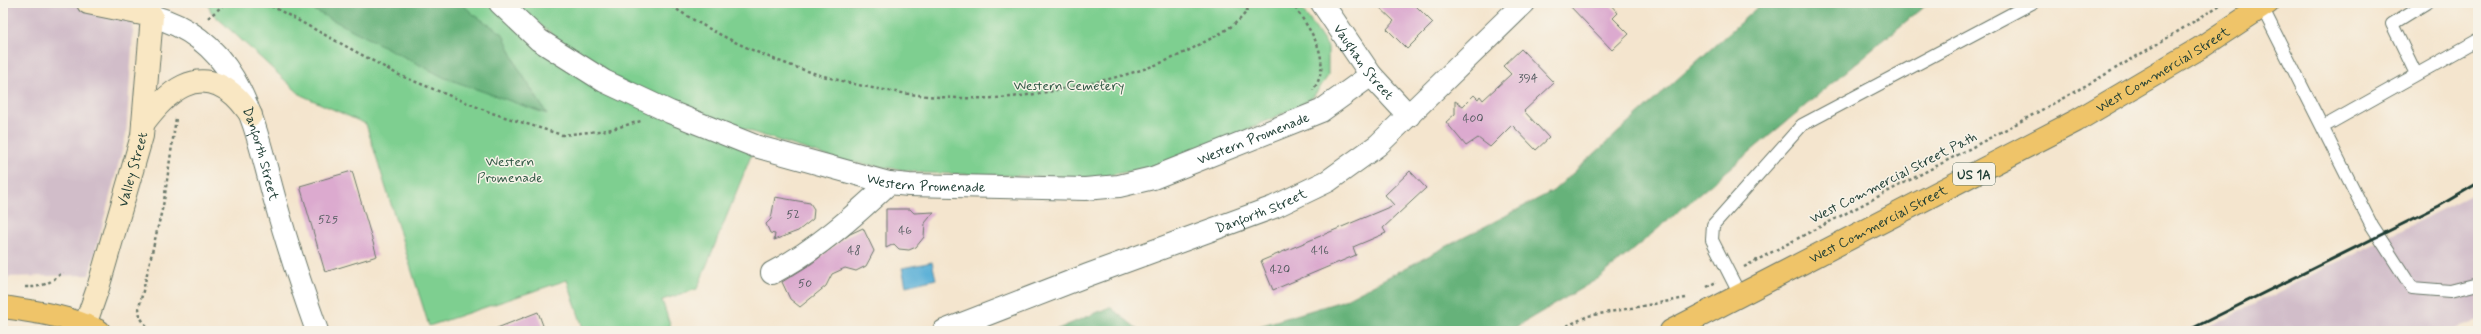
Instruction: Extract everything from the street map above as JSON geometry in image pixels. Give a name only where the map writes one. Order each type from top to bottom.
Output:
[{"type":"main road","points":[[88,3],[153,10]]},
{"type":"main road","name":"West Commercial Street","points":[[1671,331],[2076,121],[2200,48],[2265,5]]},
{"type":"main road","name":"Valley Street","points":[[89,329],[142,136],[153,10]]},
{"type":"main road","points":[[143,124],[166,96],[179,87],[193,83],[208,82],[223,88],[235,96],[251,115]]},
{"type":"main road","points":[[3,307],[49,314],[89,329]]},
{"type":"street","name":"Western Promenade","points":[[500,3],[539,40],[604,81],[670,112],[755,146],[888,183],[1050,190],[1119,186],[1153,178],[1321,111],[1371,75]]},
{"type":"street","name":"Vaughan Street","points":[[1322,3],[1371,75],[1409,116]]},
{"type":"street","name":"Danforth Street","points":[[944,331],[1302,195],[1354,163],[1409,116],[1524,3]]},
{"type":"street","name":"Danforth Street","points":[[153,10],[170,21],[189,30],[207,44],[224,62],[239,84],[251,115],[288,248],[317,331]]},
{"type":"street","points":[[772,273],[789,264],[846,223],[888,183]]},
{"type":"lane","points":[[1740,295],[1712,240],[1713,225],[1802,125],[2032,3]]},
{"type":"lane","points":[[2416,74],[2392,24],[2426,3]]},
{"type":"lane","points":[[2265,5],[2323,128],[2378,237],[2412,288],[2450,291],[2478,284]]},
{"type":"lane","points":[[2323,128],[2478,40]]},
{"type":"path","points":[[208,18],[226,3]]},
{"type":"path","points":[[266,3],[399,75],[492,113],[562,134],[608,130],[670,112]]},
{"type":"path","points":[[667,3],[688,18],[740,44],[796,67],[834,79],[892,92],[926,96],[995,98],[1022,96],[1081,85],[1157,64],[1182,54],[1227,28],[1245,15],[1249,3]]},
{"type":"path","points":[[1292,3],[1321,52],[1322,66],[1319,81],[1311,92]]},
{"type":"path","name":"West Commercial Street Path","points":[[1705,288],[1995,135],[2134,59],[2223,3]]},
{"type":"path","points":[[150,331],[142,321],[139,308],[164,201],[177,113]]},
{"type":"path","points":[[22,287],[39,288],[51,282],[62,272]]},
{"type":"path","points":[[1556,331],[1588,316],[1686,298],[1692,295]]},
{"type":"shaded area","points":[[3,3],[135,3],[126,135],[89,275],[3,277]]},
{"type":"shaded area","points":[[2478,191],[2478,321],[2445,331],[2201,331]]},
{"type":"green space","name":"Western Promenade","points":[[208,3],[500,3],[539,40],[755,146],[697,289],[662,300],[672,331],[584,331],[567,280],[429,326],[366,124],[301,95],[211,12]]},
{"type":"green space","points":[[300,3],[461,3],[473,14],[503,34],[517,66],[547,114],[445,78]]},
{"type":"green space","name":"Western Cemetery","points":[[512,3],[1298,3],[1328,47],[1328,76],[1313,97],[1299,106],[1225,140],[1152,167],[1095,178],[924,173],[842,161],[755,133],[631,86],[575,52]]},
{"type":"green space","points":[[1762,3],[1928,3],[1599,278],[1509,331],[1243,331],[1342,301],[1553,191]]},
{"type":"green space","points":[[1110,307],[1140,331],[1053,331]]},
{"type":"water","points":[[932,262],[936,279],[906,286],[902,268]]},
{"type":"building","points":[[1375,3],[1413,3],[1433,23],[1407,49],[1387,29],[1394,21]]},
{"type":"building","points":[[1567,3],[1609,3],[1618,13],[1613,18],[1629,34],[1612,50]]},
{"type":"building","points":[[1521,49],[1554,83],[1524,111],[1549,138],[1536,150],[1512,125],[1490,147],[1478,138],[1466,146],[1446,122],[1455,114],[1455,101],[1463,106],[1474,95],[1478,99],[1480,96],[1483,100],[1511,74],[1503,66]]},
{"type":"building","points":[[352,171],[377,256],[325,272],[300,186]]},
{"type":"building","points":[[1410,171],[1426,188],[1383,228],[1386,233],[1353,247],[1356,255],[1273,290],[1261,261],[1394,205],[1385,195]]},
{"type":"building","points":[[775,197],[810,203],[814,209],[813,219],[798,231],[774,240],[775,234],[770,233],[766,224],[771,219]]},
{"type":"building","points":[[886,209],[910,209],[914,213],[934,212],[925,223],[924,237],[916,247],[909,250],[899,249],[894,244],[886,248]]},
{"type":"building","points":[[863,228],[874,251],[866,266],[856,271],[845,268],[832,274],[826,286],[800,307],[790,299],[782,282],[811,264],[850,234]]},
{"type":"building","points":[[538,312],[545,331],[492,331],[492,330]]},
{"type":"railway","points":[[2187,331],[2439,206],[2478,183]]}]
